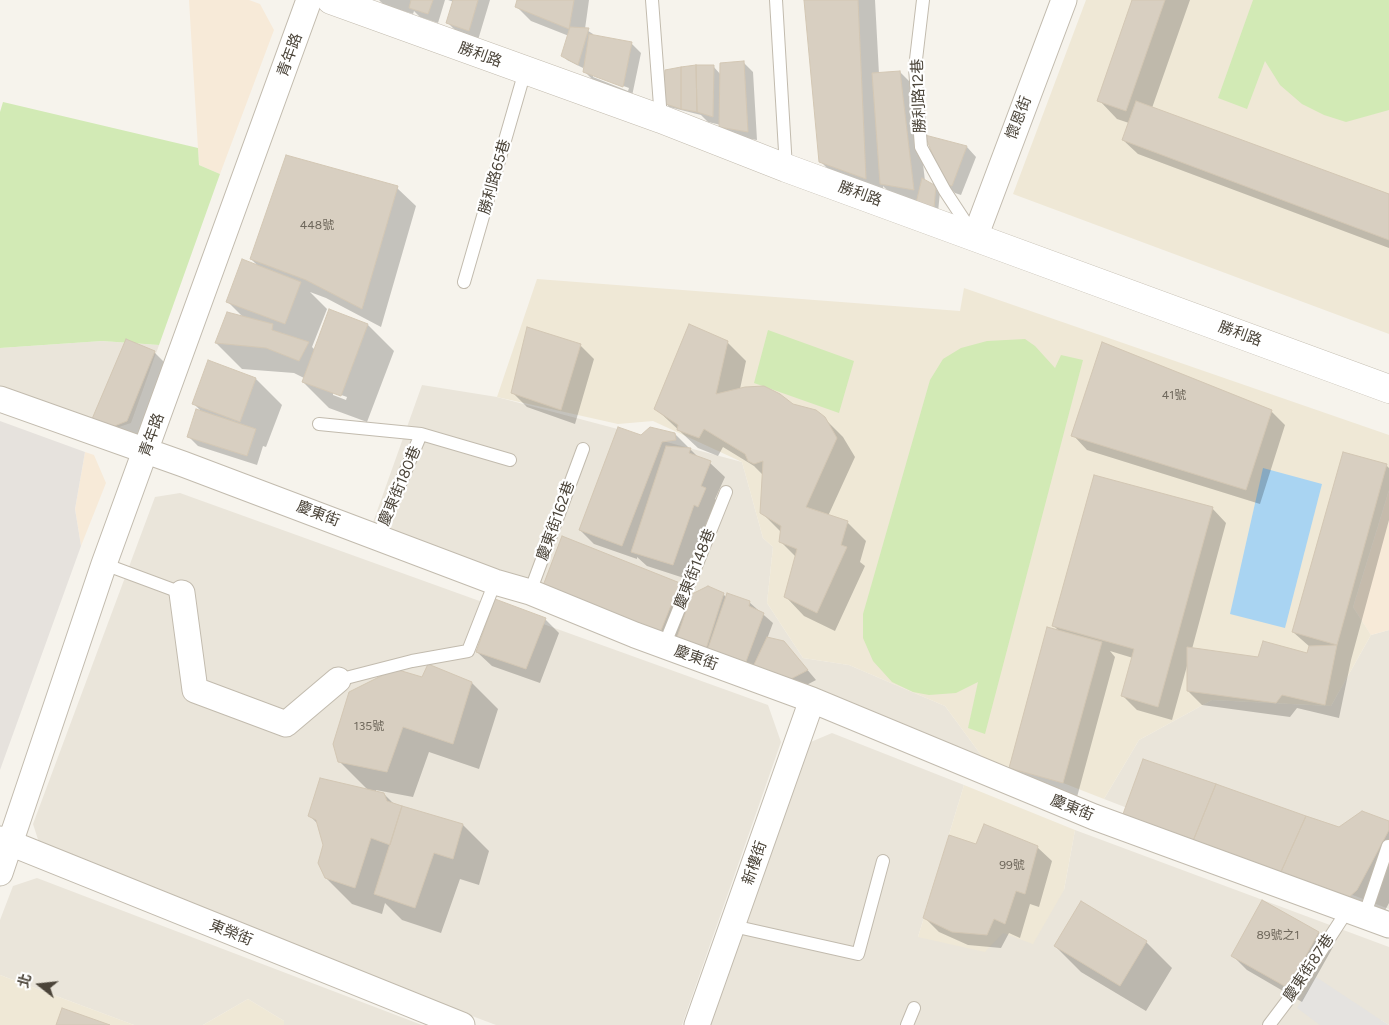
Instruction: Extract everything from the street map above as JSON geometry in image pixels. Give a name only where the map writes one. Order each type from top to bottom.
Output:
[{"type":"street","name":"青年路","points":[[0,873],[5,842],[309,0]]},
{"type":"street","name":"勝利路","points":[[331,0],[661,119],[786,168],[1389,389]]},
{"type":"street","name":"懷恩街","points":[[975,236],[1064,0]]},
{"type":"street","name":"慶東街","points":[[0,399],[146,451],[495,582],[530,592],[664,646],[812,700],[1094,818],[1389,925]]},
{"type":"street","points":[[182,594],[195,690],[286,724],[338,680]]},
{"type":"street","name":"新樓街","points":[[697,1025],[812,700]]},
{"type":"street","name":"東榮街","points":[[5,842],[462,1025]]},
{"type":"lane","points":[[652,0],[661,119]]},
{"type":"lane","points":[[776,0],[786,168]]},
{"type":"lane","name":"勝利路12巷","points":[[923,0],[915,68],[921,147],[945,191],[975,236]]},
{"type":"lane","name":"勝利路65巷","points":[[464,282],[525,71]]},
{"type":"lane","name":"慶東街180巷","points":[[319,424],[421,434],[510,460]]},
{"type":"lane","name":"慶東街180巷","points":[[378,537],[421,434]]},
{"type":"lane","name":"慶東街162巷","points":[[530,592],[583,449]]},
{"type":"lane","name":"慶東街148巷","points":[[664,646],[726,492]]},
{"type":"lane","points":[[104,564],[182,594]]},
{"type":"lane","points":[[338,680],[412,661],[468,651],[495,582]]},
{"type":"lane","points":[[1347,911],[1367,908],[1388,846]]},
{"type":"lane","points":[[733,926],[858,954],[884,862]]},
{"type":"lane","name":"慶東街87巷","points":[[1269,1025],[1301,991],[1347,911]]},
{"type":"lane","points":[[907,1025],[914,1008]]},
{"type":"shaded area","points":[[189,0],[249,0],[260,4],[274,30],[220,174],[199,165]]},
{"type":"shaded area","points":[[1086,0],[1389,0],[1389,334],[1013,194]]},
{"type":"shaded area","points":[[537,279],[960,311],[964,288],[1389,435],[1389,490],[1353,607],[1371,635],[1331,706],[1212,700],[1139,740],[1104,799],[1063,783],[984,759],[945,706],[849,665],[803,658],[767,603],[773,547],[763,538],[742,462],[653,421],[618,424],[497,397]]},
{"type":"shaded area","points":[[102,341],[159,345],[131,423],[101,433],[0,395],[0,348]]},
{"type":"shaded area","points":[[422,385],[497,397],[742,462],[763,538],[773,547],[767,603],[803,658],[849,665],[945,706],[984,759],[371,528]]},
{"type":"shaded area","points":[[0,421],[85,452],[75,509],[81,546],[0,770]]},
{"type":"shaded area","points":[[85,452],[94,455],[106,483],[81,546],[75,509]]},
{"type":"shaded area","points":[[1389,490],[1389,630],[1371,635],[1353,607]]},
{"type":"shaded area","points":[[180,493],[768,705],[781,742],[682,1025],[496,1025],[43,855],[33,824],[155,497]]},
{"type":"shaded area","points":[[1389,630],[1389,909],[1104,799],[1139,740],[1212,700],[1331,706],[1371,635]]},
{"type":"shaded area","points":[[832,733],[964,785],[918,937],[1003,933],[1064,890],[1075,830],[1389,947],[1389,1025],[1381,1020],[1320,1025],[708,1025],[806,744]]},
{"type":"shaded area","points":[[964,785],[1075,830],[1064,890],[1033,944],[1003,933],[985,952],[918,937]]},
{"type":"shaded area","points":[[37,878],[422,1025],[284,1025],[284,1021],[248,999],[203,1025],[134,1025],[0,975],[0,920],[13,886]]},
{"type":"shaded area","points":[[0,975],[134,1025],[0,1025]]},
{"type":"shaded area","points":[[1316,977],[1389,1025],[1320,1025],[1297,1008]]},
{"type":"shaded area","points":[[248,999],[284,1021],[284,1025],[203,1025]]},
{"type":"green space","points":[[1253,0],[1389,0],[1389,110],[1346,122],[1324,115],[1302,104],[1280,85],[1265,61],[1247,109],[1218,98]]},
{"type":"green space","points":[[3,102],[198,148],[199,165],[220,174],[159,345],[102,341],[0,348],[0,112]]},
{"type":"green space","points":[[768,330],[854,361],[839,413],[754,383]]},
{"type":"green space","points":[[1025,339],[1035,346],[1055,368],[1061,355],[1083,360],[985,734],[968,728],[978,682],[956,693],[929,695],[913,692],[892,682],[873,661],[863,638],[863,614],[930,380],[943,359],[961,348],[987,341]]},
{"type":"water","points":[[1263,468],[1322,484],[1285,628],[1230,614]]},
{"type":"building","points":[[411,0],[433,0],[428,14],[409,8]]},
{"type":"building","points":[[453,0],[478,0],[469,31],[446,23]]},
{"type":"building","points":[[517,0],[574,0],[569,29],[515,7]]},
{"type":"building","points":[[804,0],[858,0],[866,179],[819,162]]},
{"type":"building","points":[[1132,0],[1165,0],[1126,111],[1097,101]]},
{"type":"building","points":[[570,27],[589,28],[578,65],[561,56]]},
{"type":"building","points":[[589,34],[632,42],[623,87],[583,72]]},
{"type":"building","points":[[744,61],[748,132],[719,127],[720,63]]},
{"type":"building","points":[[696,65],[714,65],[713,117],[697,112]]},
{"type":"building","points":[[696,65],[697,112],[681,109],[681,67]]},
{"type":"building","points":[[681,67],[681,109],[663,103],[665,70]]},
{"type":"building","points":[[900,71],[914,190],[880,184],[872,73]]},
{"type":"building","points":[[1136,101],[1389,194],[1389,240],[1122,140]]},
{"type":"building","points":[[925,135],[967,146],[952,186],[944,184]]},
{"type":"building","points":[[286,155],[398,186],[362,309],[306,280],[250,259]]},
{"type":"building","points":[[922,178],[936,186],[934,208],[916,203]]},
{"type":"building","points":[[242,259],[301,282],[285,324],[226,302]]},
{"type":"building","points":[[329,309],[368,324],[341,396],[302,382]]},
{"type":"building","points":[[227,312],[273,324],[272,330],[309,342],[299,361],[266,348],[215,343]]},
{"type":"building","points":[[689,324],[728,341],[716,394],[745,387],[764,386],[780,394],[793,404],[816,410],[825,417],[837,438],[806,507],[848,521],[841,545],[847,547],[817,613],[784,597],[797,549],[779,542],[781,526],[760,513],[763,461],[754,464],[748,461],[745,454],[704,429],[699,438],[677,430],[678,425],[654,409]]},
{"type":"building","points":[[527,327],[581,344],[561,410],[511,393]]},
{"type":"building","points":[[126,339],[155,351],[127,421],[112,427],[92,419]]},
{"type":"building","points":[[1102,342],[1272,410],[1246,490],[1071,436]]},
{"type":"building","points":[[208,360],[256,378],[240,422],[192,404]]},
{"type":"building","points":[[196,409],[256,429],[247,456],[187,437]]},
{"type":"building","points":[[618,427],[641,435],[650,427],[675,433],[676,440],[662,442],[622,546],[579,530]]},
{"type":"building","points":[[666,446],[691,448],[689,453],[711,461],[701,486],[706,488],[698,507],[694,505],[673,565],[631,552]]},
{"type":"building","points":[[1343,452],[1387,464],[1337,645],[1292,632]]},
{"type":"building","points":[[1094,475],[1213,507],[1158,707],[1121,696],[1134,649],[1052,626]]},
{"type":"building","points":[[562,536],[680,583],[658,638],[541,591]]},
{"type":"building","points":[[708,586],[724,593],[706,649],[676,640],[692,594]]},
{"type":"building","points":[[727,593],[750,601],[749,606],[764,613],[744,667],[706,654]]},
{"type":"building","points":[[495,599],[546,618],[526,669],[476,652]]},
{"type":"building","points":[[1047,627],[1102,642],[1063,783],[1009,768]]},
{"type":"building","points":[[767,637],[784,641],[808,670],[787,681],[751,671]]},
{"type":"building","points":[[1263,641],[1307,653],[1309,646],[1337,645],[1325,705],[1282,695],[1276,703],[1187,691],[1187,647],[1258,657]]},
{"type":"building","points":[[428,664],[472,682],[453,744],[403,727],[387,772],[338,762],[333,744],[349,692],[395,669],[422,677]]},
{"type":"building","points":[[1143,759],[1216,784],[1193,841],[1123,814]]},
{"type":"building","points":[[320,778],[384,793],[387,801],[402,806],[390,845],[371,838],[355,888],[325,878],[318,863],[323,845],[316,820],[308,816]]},
{"type":"building","points":[[1216,784],[1306,816],[1280,874],[1193,841]]},
{"type":"building","points":[[402,806],[463,824],[453,859],[434,853],[415,908],[374,894]]},
{"type":"building","points":[[1362,811],[1389,821],[1389,830],[1357,890],[1347,899],[1280,874],[1306,816],[1339,827]]},
{"type":"building","points":[[984,824],[1038,846],[1025,894],[1016,891],[1005,924],[994,919],[987,935],[952,932],[923,918],[949,835],[976,844]]},
{"type":"building","points":[[1262,900],[1319,932],[1288,988],[1231,956]]},
{"type":"building","points":[[1081,901],[1147,941],[1120,986],[1054,946]]},
{"type":"building","points":[[62,1008],[110,1025],[56,1025]]}]
